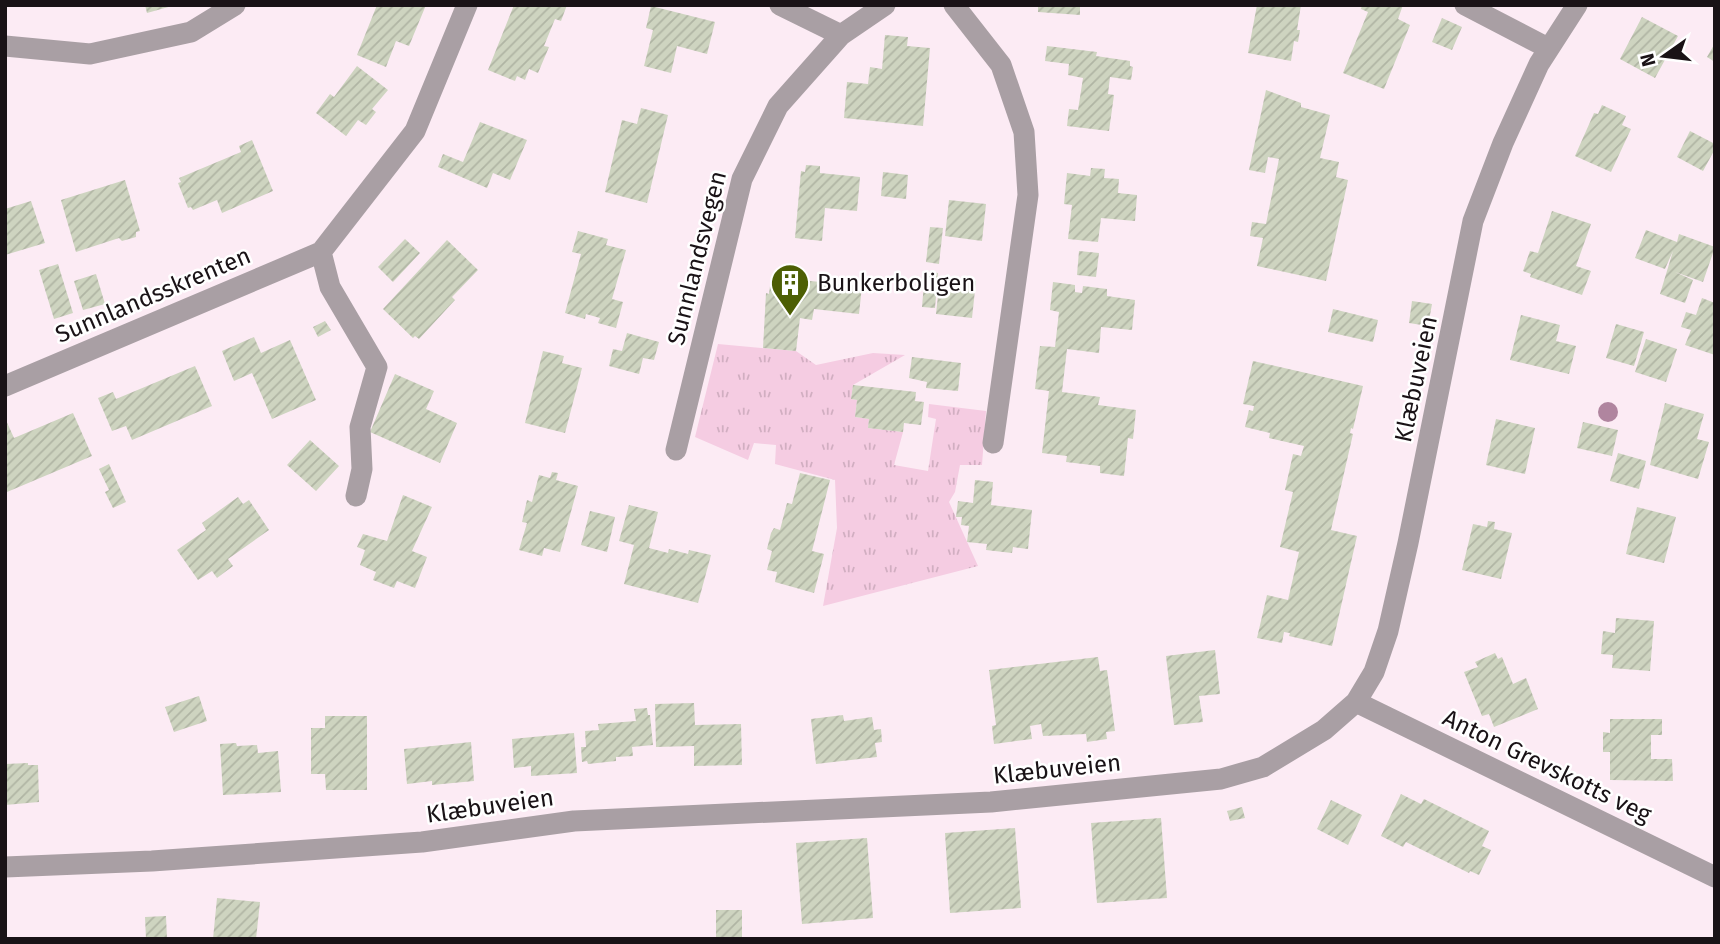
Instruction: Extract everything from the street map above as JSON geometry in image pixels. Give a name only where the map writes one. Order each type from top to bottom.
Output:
[{"type":"street","points":[[5,46],[90,54],[191,32],[235,5]]},
{"type":"street","name":"Sunnlandsskrenten","points":[[5,386],[321,252],[415,131],[467,5]]},
{"type":"street","points":[[780,5],[841,35]]},
{"type":"street","name":"Sunnlandsvegen","points":[[676,450],[742,178],[778,106],[841,35],[885,5]]},
{"type":"street","points":[[954,5],[1001,65],[1024,132],[1028,195],[993,443]]},
{"type":"street","points":[[1465,5],[1548,48]]},
{"type":"street","name":"Klæbuveien","points":[[5,867],[152,861],[422,842],[575,821],[990,802],[1221,779],[1263,767],[1324,730],[1356,702],[1374,672],[1388,631],[1429,445],[1473,221],[1503,143],[1548,48],[1577,5]]},
{"type":"street","points":[[321,252],[330,287],[377,368],[360,427],[362,469],[356,496]]},
{"type":"street","name":"Anton Grevskotts veg","points":[[1356,702],[1714,875]]},
{"type":"green space","points":[[718,344],[796,351],[816,365],[873,353],[905,355],[853,385],[851,399],[857,400],[855,417],[869,419],[868,428],[903,432],[894,465],[928,471],[936,419],[928,417],[929,404],[986,411],[982,465],[960,465],[955,492],[949,502],[978,566],[823,606],[837,528],[835,480],[775,464],[776,445],[754,443],[748,460],[695,437]]},
{"type":"building","points":[[145,5],[172,5],[172,6],[147,13]]},
{"type":"building","points":[[377,5],[426,5],[409,46],[396,41],[386,67],[357,55]]},
{"type":"building","points":[[514,5],[567,5],[561,21],[555,19],[544,46],[549,47],[538,73],[529,69],[525,80],[517,76],[515,81],[488,70]]},
{"type":"building","points":[[1038,5],[1080,5],[1080,15],[1038,12]]},
{"type":"building","points":[[1257,5],[1301,5],[1298,42],[1294,41],[1291,61],[1248,53]]},
{"type":"building","points":[[1362,5],[1403,5],[1398,19],[1410,25],[1384,89],[1343,73],[1368,12],[1361,9]]},
{"type":"building","points":[[651,6],[715,22],[707,54],[677,46],[671,73],[644,66],[653,30],[646,28]]},
{"type":"building","points":[[1642,17],[1678,36],[1655,78],[1620,59]]},
{"type":"building","points":[[1442,18],[1462,27],[1452,50],[1432,42]]},
{"type":"building","points":[[885,35],[908,37],[907,46],[930,48],[923,126],[844,118],[847,82],[868,84],[870,67],[882,69]]},
{"type":"building","points":[[1715,43],[1715,62],[1707,57]]},
{"type":"building","points":[[1047,46],[1097,52],[1096,56],[1130,61],[1130,66],[1133,67],[1131,80],[1110,77],[1108,94],[1114,95],[1109,131],[1067,126],[1069,109],[1078,110],[1083,78],[1068,75],[1069,64],[1045,61]]},
{"type":"building","points":[[357,66],[388,90],[372,109],[376,112],[366,125],[358,120],[346,136],[316,113],[330,94],[334,97]]},
{"type":"building","points":[[1266,90],[1301,103],[1301,107],[1330,115],[1320,158],[1339,162],[1336,177],[1348,180],[1326,281],[1257,266],[1263,238],[1250,236],[1252,222],[1266,224],[1279,159],[1268,157],[1265,173],[1249,170]]},
{"type":"building","points":[[1602,105],[1626,116],[1622,125],[1631,129],[1611,172],[1575,156],[1594,113],[1598,114]]},
{"type":"building","points":[[641,108],[668,115],[647,203],[605,192],[622,120],[637,124]]},
{"type":"building","points":[[480,122],[527,140],[510,180],[493,173],[487,188],[438,167],[443,154],[463,162]]},
{"type":"building","points":[[1690,131],[1715,144],[1703,171],[1677,157]]},
{"type":"building","points":[[252,140],[273,191],[222,213],[217,200],[193,210],[188,208],[178,183],[181,182],[179,178],[241,152],[239,146]]},
{"type":"building","points":[[806,165],[820,166],[820,173],[860,177],[857,211],[825,208],[822,241],[795,238],[801,171],[805,172]]},
{"type":"building","points":[[1091,168],[1105,169],[1104,178],[1119,179],[1118,193],[1137,195],[1135,221],[1101,218],[1098,242],[1068,239],[1072,205],[1064,204],[1067,173],[1090,176]]},
{"type":"building","points":[[883,172],[908,175],[906,199],[881,196]]},
{"type":"building","points":[[125,180],[140,231],[136,232],[136,237],[122,241],[119,238],[76,252],[61,200]]},
{"type":"building","points":[[949,200],[986,204],[982,241],[945,236]]},
{"type":"building","points":[[31,201],[45,243],[5,255],[5,209]]},
{"type":"building","points":[[1552,211],[1591,224],[1576,266],[1591,271],[1582,295],[1530,277],[1531,274],[1523,271],[1530,251],[1538,253]]},
{"type":"building","points":[[930,227],[943,228],[939,264],[926,262]]},
{"type":"building","points":[[1646,230],[1677,242],[1679,234],[1715,247],[1703,282],[1675,272],[1693,280],[1685,303],[1660,294],[1673,251],[1665,269],[1635,258]]},
{"type":"building","points":[[578,231],[608,239],[606,245],[626,250],[612,299],[623,302],[616,328],[598,323],[600,318],[586,314],[585,319],[565,313],[581,254],[572,252]]},
{"type":"building","points":[[405,239],[420,253],[393,282],[378,267]]},
{"type":"building","points":[[447,240],[478,270],[452,297],[455,300],[419,339],[415,336],[413,338],[383,309]]},
{"type":"building","points":[[1079,251],[1099,253],[1096,277],[1077,275]]},
{"type":"building","points":[[58,264],[73,313],[54,319],[39,270]]},
{"type":"building","points":[[925,271],[938,273],[935,308],[922,307]]},
{"type":"building","points":[[96,274],[105,304],[83,310],[74,281]]},
{"type":"building","points":[[940,277],[976,281],[972,318],[936,314]]},
{"type":"building","name":"Bunkerboligen","points":[[800,280],[862,286],[859,314],[814,309],[812,320],[800,318],[796,351],[763,348],[766,293],[769,294],[770,286],[799,289]]},
{"type":"building","points":[[1053,282],[1075,285],[1075,292],[1082,293],[1083,286],[1107,289],[1107,296],[1135,300],[1132,330],[1101,327],[1099,353],[1067,349],[1062,392],[1100,397],[1098,405],[1136,410],[1133,439],[1128,438],[1124,476],[1100,473],[1100,466],[1066,462],[1067,456],[1042,453],[1049,391],[1035,389],[1040,346],[1055,347],[1059,312],[1050,310]]},
{"type":"building","points":[[1702,298],[1715,303],[1715,355],[1685,345],[1691,330],[1681,327],[1686,312],[1696,315]]},
{"type":"building","points":[[1412,301],[1432,304],[1428,326],[1409,323]]},
{"type":"building","points":[[1333,309],[1378,320],[1373,342],[1328,332]]},
{"type":"building","points":[[1521,315],[1560,325],[1556,341],[1576,346],[1569,374],[1510,360]]},
{"type":"building","points":[[325,321],[331,330],[318,337],[313,327]]},
{"type":"building","points":[[1616,324],[1644,332],[1634,366],[1606,358]]},
{"type":"building","points":[[627,333],[659,342],[654,360],[643,358],[639,374],[609,366],[613,349],[622,351]]},
{"type":"building","points":[[254,337],[261,353],[290,340],[316,400],[272,419],[252,373],[234,381],[222,351]]},
{"type":"building","points":[[1646,339],[1677,349],[1666,382],[1635,372]]},
{"type":"building","points":[[543,351],[564,356],[562,363],[582,368],[565,433],[525,423]]},
{"type":"building","points":[[912,357],[961,363],[958,391],[926,388],[927,382],[909,378]]},
{"type":"building","points":[[1253,361],[1363,386],[1353,429],[1351,428],[1350,433],[1353,434],[1331,530],[1357,536],[1332,646],[1289,636],[1290,633],[1284,632],[1282,643],[1257,638],[1267,595],[1288,600],[1299,552],[1280,547],[1293,492],[1285,490],[1293,454],[1301,456],[1304,446],[1269,438],[1270,433],[1245,427],[1249,410],[1253,411],[1254,406],[1243,404]]},
{"type":"building","points":[[195,366],[212,406],[132,440],[126,426],[112,431],[98,398],[113,392],[116,399]]},
{"type":"building","points":[[395,374],[434,391],[426,409],[457,423],[440,463],[370,432]]},
{"type":"building","points":[[853,385],[916,392],[915,401],[924,402],[921,425],[904,423],[903,432],[868,428],[869,419],[855,417],[857,400],[851,399]]},
{"type":"building","points":[[1665,403],[1704,414],[1697,439],[1709,442],[1698,479],[1650,465]]},
{"type":"building","points":[[73,413],[92,456],[7,492],[5,418],[14,438]]},
{"type":"building","points":[[1496,419],[1535,428],[1525,474],[1486,465]]},
{"type":"building","points":[[1583,422],[1618,430],[1612,456],[1577,448]]},
{"type":"building","points":[[310,440],[339,466],[316,491],[287,465]]},
{"type":"building","points":[[1618,453],[1646,461],[1639,489],[1610,481]]},
{"type":"building","points":[[109,464],[126,502],[113,508],[105,492],[109,490],[99,469]]},
{"type":"building","points":[[552,472],[558,473],[556,480],[578,486],[560,552],[544,548],[542,556],[519,550],[527,523],[522,522],[527,500],[532,502],[539,475],[550,478]]},
{"type":"building","points":[[800,473],[830,480],[812,551],[824,554],[814,593],[775,582],[777,572],[767,570],[772,551],[767,549],[771,533],[774,528],[780,530],[787,503],[792,504]]},
{"type":"building","points":[[975,480],[993,482],[991,505],[1032,510],[1028,549],[1013,547],[1012,553],[986,550],[987,544],[967,542],[969,526],[961,525],[962,517],[956,517],[958,501],[973,503]]},
{"type":"building","points":[[403,495],[432,507],[412,551],[427,557],[415,588],[397,581],[394,588],[373,580],[376,572],[360,565],[365,550],[357,547],[363,534],[387,541]]},
{"type":"building","points":[[238,497],[243,504],[249,500],[269,530],[228,559],[233,566],[217,578],[212,571],[198,580],[177,550],[206,530],[202,523]]},
{"type":"building","points":[[629,505],[658,512],[649,548],[668,553],[669,549],[688,554],[689,550],[711,555],[698,603],[624,584],[634,545],[619,541]]},
{"type":"building","points":[[1637,507],[1676,517],[1664,563],[1626,554]]},
{"type":"building","points":[[590,511],[615,517],[607,552],[581,545]]},
{"type":"building","points":[[1488,521],[1495,522],[1494,529],[1512,533],[1501,579],[1462,570],[1473,524],[1487,527]]},
{"type":"building","points":[[1616,618],[1654,621],[1650,671],[1612,668],[1613,655],[1601,654],[1603,631],[1615,633]]},
{"type":"building","points":[[1215,650],[1220,694],[1199,696],[1203,722],[1174,725],[1166,656]]},
{"type":"building","points":[[1495,653],[1498,659],[1502,657],[1513,684],[1526,678],[1538,709],[1494,727],[1489,714],[1482,716],[1464,672],[1478,667],[1475,662]]},
{"type":"building","points":[[1098,657],[1100,671],[1107,670],[1115,731],[1106,732],[1107,739],[1087,742],[1086,734],[1043,736],[1041,724],[1030,726],[1032,739],[994,744],[992,726],[996,725],[989,670]]},
{"type":"building","points":[[199,696],[207,721],[174,732],[165,707]]},
{"type":"building","points":[[694,703],[695,725],[741,724],[742,765],[694,766],[694,746],[656,747],[655,704]]},
{"type":"building","points":[[647,708],[653,745],[632,747],[633,756],[616,757],[616,761],[588,764],[587,761],[582,762],[581,747],[586,747],[585,731],[599,730],[598,724],[636,721],[634,709]]},
{"type":"building","points":[[843,715],[844,721],[872,717],[874,730],[881,729],[882,742],[875,743],[877,757],[816,764],[811,719]]},
{"type":"building","points":[[325,716],[367,716],[367,790],[326,790],[325,774],[311,774],[311,728],[325,728]]},
{"type":"building","points":[[1610,719],[1662,719],[1662,735],[1651,735],[1651,759],[1672,759],[1673,781],[1610,780],[1610,752],[1603,752],[1603,732],[1610,733]]},
{"type":"building","points":[[574,733],[577,773],[531,776],[531,766],[514,768],[512,739]]},
{"type":"building","points":[[471,742],[474,781],[432,785],[432,781],[407,784],[404,749]]},
{"type":"building","points":[[236,743],[237,746],[257,745],[258,753],[278,751],[281,792],[223,795],[220,744]]},
{"type":"building","points":[[5,764],[38,765],[39,802],[5,805]]},
{"type":"building","points":[[1401,794],[1421,804],[1424,799],[1489,831],[1482,846],[1491,850],[1479,875],[1470,871],[1469,873],[1406,842],[1403,847],[1381,836]]},
{"type":"building","points":[[1331,800],[1362,815],[1348,845],[1317,829]]},
{"type":"building","points":[[1242,807],[1245,818],[1230,821],[1227,811]]},
{"type":"building","points":[[1161,818],[1167,898],[1097,903],[1091,823]]},
{"type":"building","points":[[1015,828],[1021,908],[950,913],[945,833]]},
{"type":"building","points":[[867,838],[873,918],[802,924],[796,843]]},
{"type":"building","points":[[217,898],[260,902],[256,939],[213,939]]},
{"type":"building","points":[[716,910],[742,910],[742,939],[716,939]]},
{"type":"building","points":[[166,916],[167,939],[146,939],[145,917]]},
{"type":"place","name":"Bunkerboligen","points":[[790,317]]}]
